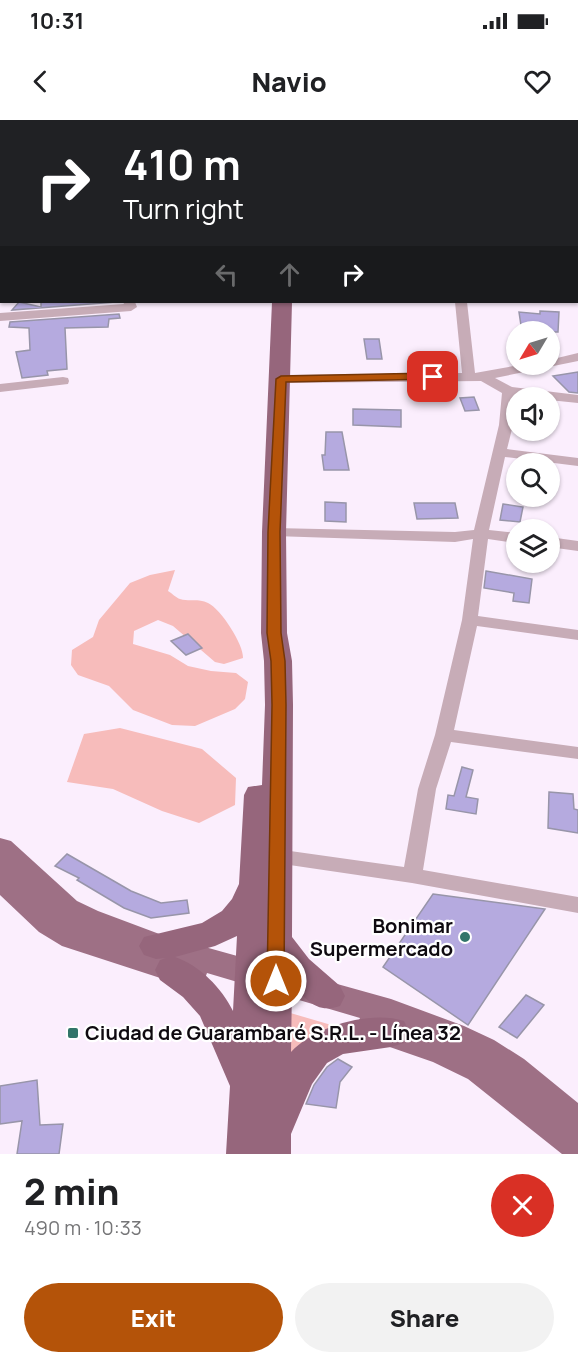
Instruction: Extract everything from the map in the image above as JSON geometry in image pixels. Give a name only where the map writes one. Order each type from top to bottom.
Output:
[{"type":"highway","points":[[248,1088],[264,987],[276,941],[279,705],[278,661],[274,633],[274,532],[282,303]]},
{"type":"highway","points":[[263,1149],[264,987],[256,884],[262,731],[268,658],[274,633]]},
{"type":"highway","points":[[256,884],[243,910],[229,924],[164,958],[214,1008],[248,1088],[263,1149]]},
{"type":"highway","points":[[276,941],[297,969],[327,996]]},
{"type":"highway","points":[[263,1149],[294,1080],[315,1049],[328,1042],[357,1035],[391,1032]]},
{"type":"main road","points":[[0,849],[66,909],[164,958]]},
{"type":"main road","points":[[0,877],[50,923],[73,937],[164,958],[264,987],[445,1051],[480,1069],[578,1145]]},
{"type":"main road","points":[[264,987],[327,996],[423,1023],[482,1050],[512,1070],[578,1125]]},
{"type":"street","points":[[0,317],[130,307],[129,303]]},
{"type":"street","points":[[461,303],[476,376]]},
{"type":"street","points":[[560,361],[578,357]]},
{"type":"street","points":[[281,379],[476,376],[506,371]]},
{"type":"street","points":[[476,376],[506,391]]},
{"type":"street","points":[[0,388],[63,381]]},
{"type":"street","points":[[560,397],[578,399]]},
{"type":"street","points":[[412,876],[427,789],[444,735],[470,620],[481,534],[506,424]]},
{"type":"street","points":[[501,452],[578,462]]},
{"type":"street","points":[[274,532],[455,537],[481,534],[506,537]]},
{"type":"street","points":[[560,544],[578,546]]},
{"type":"street","points":[[470,620],[578,634]]},
{"type":"street","points":[[444,735],[578,753]]},
{"type":"street","points":[[276,856],[412,876],[578,905]]},
{"type":"shaded area","points":[[175,570],[168,591],[180,599],[208,603],[219,612],[236,636],[243,658],[224,664],[215,662],[173,626],[158,620],[134,631],[133,644],[170,655],[188,666],[236,673],[248,682],[245,699],[235,709],[195,726],[172,725],[133,710],[109,686],[78,675],[71,665],[72,650],[93,637],[99,620],[130,583],[150,575]]},
{"type":"shaded area","points":[[120,728],[202,749],[236,778],[235,805],[199,823],[162,811],[113,789],[67,782],[84,734]]},
{"type":"shaded area","points":[[287,1012],[345,1029],[286,1063]]},
{"type":"building","points":[[18,303],[41,307],[41,303],[103,303],[12,310]]},
{"type":"building","points":[[540,311],[559,312],[559,321],[520,321],[519,312],[540,314]]},
{"type":"building","points":[[119,314],[120,318],[109,319],[108,327],[65,328],[67,369],[47,371],[48,375],[22,378],[16,352],[30,350],[29,328],[9,327],[10,322]]},
{"type":"building","points":[[364,339],[379,339],[382,359],[367,359]]},
{"type":"building","points":[[578,372],[578,393],[569,392],[553,376]]},
{"type":"building","points":[[474,397],[479,410],[465,411],[460,398]]},
{"type":"building","points":[[353,409],[401,410],[401,427],[353,425]]},
{"type":"building","points":[[326,432],[342,432],[349,470],[324,470],[322,455],[325,455]]},
{"type":"building","points":[[325,502],[346,503],[346,522],[325,521]]},
{"type":"building","points":[[414,503],[455,503],[458,518],[417,519]]},
{"type":"building","points":[[503,504],[506,504],[506,507],[523,507],[521,519],[500,520]]},
{"type":"building","points":[[486,571],[532,579],[529,603],[513,601],[514,593],[484,588]]},
{"type":"building","points":[[188,634],[202,648],[186,655],[171,641]]},
{"type":"building","points":[[462,767],[473,770],[466,797],[478,799],[476,814],[446,809],[448,795],[454,796]]},
{"type":"building","points":[[549,792],[573,794],[574,809],[578,810],[578,833],[548,828]]},
{"type":"building","points":[[67,854],[131,891],[161,903],[187,900],[189,913],[151,918],[124,908],[77,880],[79,878],[55,866]]},
{"type":"building","name":"Bonimar Supermercado","points":[[433,894],[545,909],[468,1025],[383,967]]},
{"type":"building","points":[[526,995],[544,1005],[517,1038],[499,1027]]},
{"type":"building","points":[[338,1059],[352,1067],[340,1082],[336,1108],[306,1104],[314,1085],[327,1067]]},
{"type":"building","points":[[37,1080],[40,1125],[63,1124],[59,1154],[17,1154],[22,1121],[0,1124],[0,1086]]},
{"type":"place","name":"Bonimar Supermercado","points":[[465,937]]},
{"type":"place","name":"Ciudad de Guarambaré S.R.L. - Línea 32","points":[[73,1033]]},
{"type":"route","points":[[276,981],[279,705],[278,661],[274,633],[274,532],[281,379],[433,377]]}]
